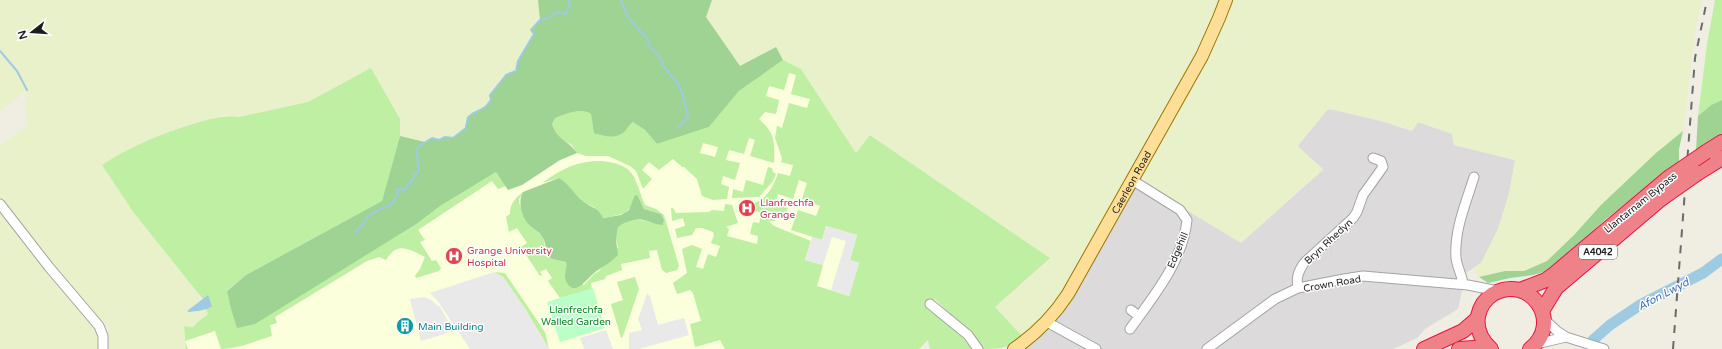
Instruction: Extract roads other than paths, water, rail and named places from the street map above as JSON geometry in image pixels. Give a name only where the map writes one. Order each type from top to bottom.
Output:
[{"type":"highway","name":"Llantarnam Bypass","points":[[1498,291],[1505,289],[1520,290],[1540,283],[1553,275],[1668,178],[1722,142]]},
{"type":"highway","name":"Llantarnam Bypass","points":[[1533,347],[1542,332],[1543,315],[1556,288],[1593,255],[1661,199],[1722,158]]},
{"type":"highway","points":[[1520,290],[1534,298],[1543,315]]},
{"type":"highway","points":[[1490,348],[1480,334],[1478,318],[1484,302],[1498,291]]},
{"type":"highway","points":[[1424,349],[1463,331],[1478,318]]},
{"type":"highway","points":[[1459,349],[1490,348]]},
{"type":"main road","name":"Caerleon Road","points":[[1014,349],[1035,334],[1047,322],[1057,311],[1068,294],[1202,56],[1226,0]]},
{"type":"street","name":"Bryn Rhedyn","points":[[1298,288],[1298,271],[1304,263],[1353,218],[1363,195],[1383,167],[1381,162],[1373,158]]},
{"type":"street","points":[[1465,284],[1456,258],[1456,240],[1458,225],[1474,177]]},
{"type":"street","name":"Edgehill","points":[[1130,329],[1156,294],[1178,255],[1186,231],[1187,220],[1180,210],[1132,180]]},
{"type":"street","points":[[1471,188],[1480,192]]},
{"type":"street","points":[[0,204],[33,247],[99,326],[104,336],[103,349]]},
{"type":"street","name":"Crown Road","points":[[1207,349],[1275,299],[1298,288],[1363,276],[1465,284],[1498,291]]},
{"type":"street","points":[[930,304],[968,335],[978,349]]},
{"type":"street","points":[[1131,310],[1139,316]]},
{"type":"street","points":[[1543,315],[1557,331],[1566,337],[1604,349]]},
{"type":"street","points":[[1047,322],[1096,349]]},
{"type":"street","points":[[1533,347],[1566,337]]},
{"type":"water","points":[[208,295],[212,306],[207,309],[187,311]]},
{"type":"waterway","points":[[356,233],[368,216],[391,205],[398,195],[397,189],[404,190],[419,170],[416,148],[432,138],[439,140],[445,137],[453,138],[466,128],[468,118],[486,106],[491,100],[490,95],[506,75],[516,71],[518,61],[534,34],[531,30],[540,20],[549,18],[556,12],[566,14],[570,5],[569,0]]},
{"type":"waterway","points":[[621,0],[629,19],[647,38],[649,46],[659,55],[663,66],[680,86],[688,117],[678,128]]},
{"type":"waterway","points":[[0,51],[17,71],[27,90]]},
{"type":"waterway","name":"Afon Lwyd","points":[[1591,349],[1593,340],[1610,325],[1640,305],[1703,273],[1722,259]]},
{"type":"railway","points":[[1673,349],[1695,58],[1707,0]]},
{"type":"place","name":"Llanfrechfa Grange","points":[[747,208]]},
{"type":"place","name":"Grange University Hospital","points":[[454,256]]},
{"type":"place","name":"Main Building","points":[[405,326]]},
{"type":"park label","name":"Llanfrechfa Walled Garden","points":[[576,314]]}]
